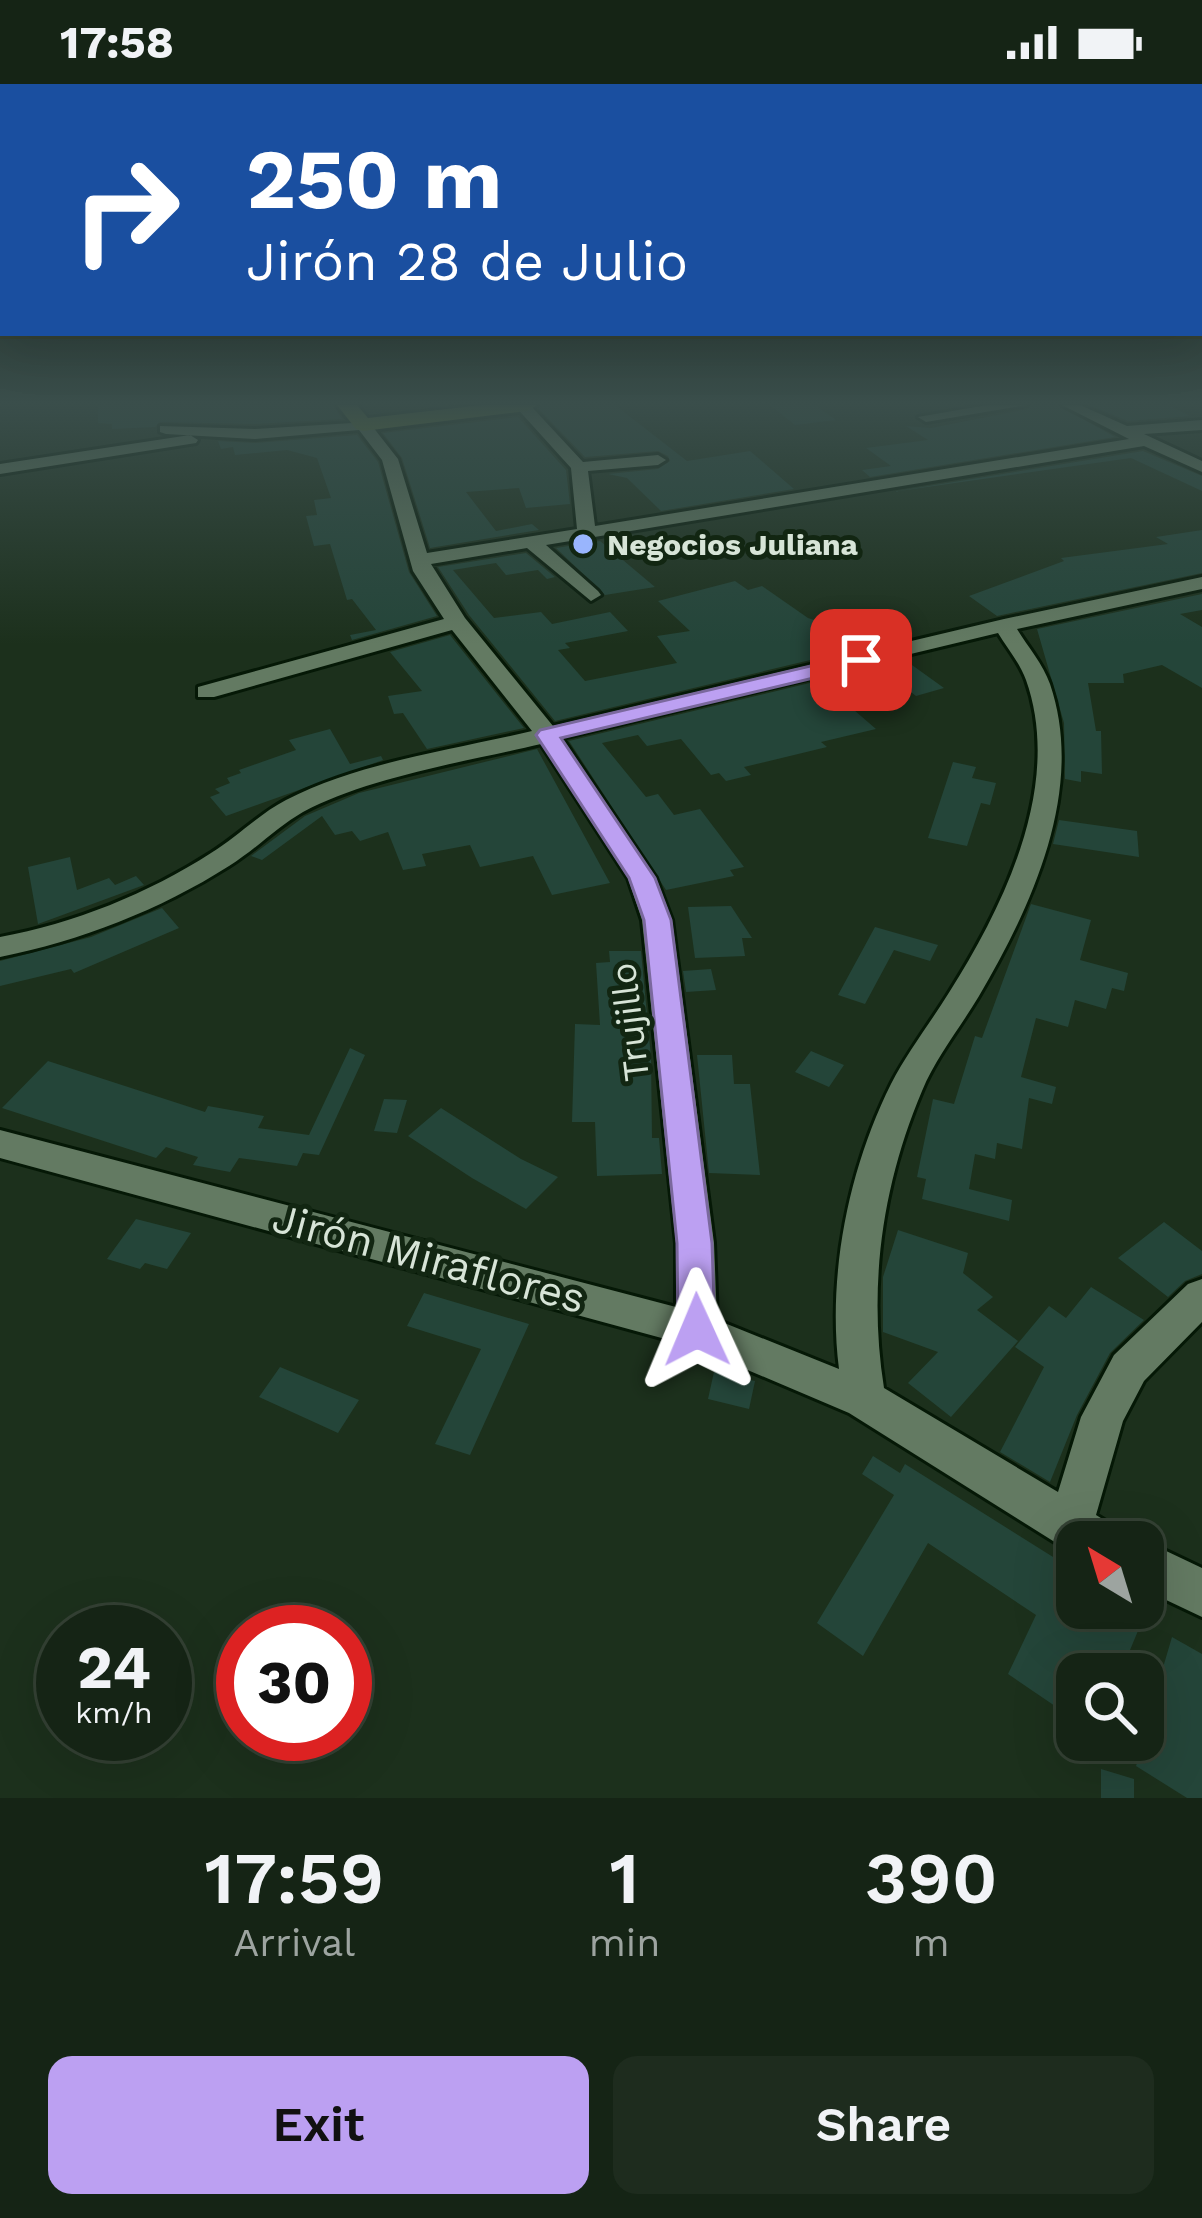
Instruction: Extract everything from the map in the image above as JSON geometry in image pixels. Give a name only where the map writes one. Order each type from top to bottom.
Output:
[{"type":"street","name":"Trujillo","points":[[397,485],[420,560],[457,622],[548,735],[642,878],[657,920],[695,1243],[697,1330]]},
{"type":"street","points":[[581,485],[587,533]]},
{"type":"street","points":[[420,560],[879,485]]},
{"type":"street","points":[[532,543],[591,595]]},
{"type":"street","points":[[0,947],[46,938],[125,909],[218,861],[296,806],[384,774],[1004,625],[1202,583]]},
{"type":"street","points":[[206,692],[457,622]]},
{"type":"street","points":[[864,1400],[853,1339],[857,1248],[902,1095],[976,974],[1023,879],[1048,782],[1052,737],[1037,679],[1004,625]]},
{"type":"street","name":"Jirón Miraflores","points":[[0,1144],[697,1330],[864,1400],[1060,1521]]},
{"type":"street","points":[[1085,1521],[1103,1418],[1129,1368],[1202,1295]]},
{"type":"street","points":[[1164,1574],[1202,1592]]},
{"type":"building","points":[[326,485],[384,485],[409,572],[437,616],[352,640],[350,635],[376,630],[352,599],[347,600],[330,544],[314,546],[306,516],[317,515],[314,500],[331,498]]},
{"type":"building","points":[[410,485],[568,485],[570,504],[526,508],[519,488],[466,492],[496,531],[532,524],[539,530],[430,548]]},
{"type":"building","points":[[634,485],[789,485],[794,489],[661,511]]},
{"type":"building","points":[[1202,530],[1202,573],[997,616],[969,596],[1064,561],[1061,558],[1168,544],[1156,537]]},
{"type":"building","points":[[600,541],[655,587],[605,595],[556,548]]},
{"type":"building","points":[[526,553],[555,577],[547,579],[538,570],[506,575],[496,563],[453,570],[494,618],[541,612],[552,624],[610,612],[628,631],[565,643],[570,648],[558,650],[585,681],[677,663],[657,636],[690,631],[658,601],[735,581],[748,590],[762,586],[808,618],[829,619],[882,643],[555,721],[469,615],[438,567]]},
{"type":"building","points":[[1202,594],[1202,610],[1180,614],[1202,627],[1202,688],[1162,665],[1123,674],[1124,683],[1088,683],[1096,731],[1101,731],[1102,774],[1081,771],[1081,782],[1065,779],[1064,723],[1037,629]]},
{"type":"building","points":[[450,635],[524,728],[427,749],[403,713],[394,714],[388,696],[422,691],[390,652]]},
{"type":"building","points":[[905,660],[944,688],[916,696],[899,683],[852,694],[866,707],[854,710],[876,729],[821,742],[827,747],[744,767],[751,775],[726,781],[719,773],[711,775],[681,739],[647,746],[638,735],[602,743],[646,797],[658,794],[674,815],[700,809],[744,867],[730,870],[734,876],[666,890],[569,741]]},
{"type":"building","points":[[330,729],[350,764],[381,756],[383,760],[226,816],[210,797],[220,793],[215,789],[230,783],[227,778],[241,773],[239,770],[296,750],[289,740]]},
{"type":"building","points":[[537,749],[610,883],[552,895],[533,856],[480,867],[470,845],[422,854],[426,866],[403,870],[388,832],[360,841],[352,831],[335,835],[322,816],[262,860],[251,856],[305,816],[359,793]]},
{"type":"building","points":[[953,762],[976,767],[972,778],[996,783],[990,805],[981,803],[967,846],[928,838]]},
{"type":"building","points":[[1059,820],[1137,831],[1139,857],[1053,844]]},
{"type":"building","points":[[70,857],[77,890],[109,878],[115,885],[136,876],[144,885],[38,924],[28,867]]},
{"type":"building","points":[[1031,904],[1091,920],[1080,960],[1128,973],[1124,991],[1112,988],[1106,1009],[1075,1000],[1068,1027],[1036,1018],[1021,1077],[1056,1087],[1052,1104],[1029,1098],[1022,1149],[997,1143],[995,1159],[975,1154],[969,1189],[1012,1200],[1009,1221],[922,1199],[926,1179],[917,1177],[933,1099],[954,1104],[975,1036],[982,1038]]},
{"type":"building","points":[[731,906],[752,938],[742,938],[745,956],[695,958],[688,907]]},
{"type":"building","points":[[162,908],[179,928],[74,973],[71,969],[0,986],[0,961],[91,937]]},
{"type":"building","points":[[875,927],[938,945],[930,961],[894,950],[865,1004],[838,995]]},
{"type":"building","points":[[609,951],[641,951],[651,1057],[652,1138],[659,1138],[662,1174],[597,1176],[595,1122],[572,1122],[575,1024],[600,1025],[596,963],[610,962]]},
{"type":"building","points":[[711,969],[716,990],[686,992],[683,971]]},
{"type":"building","points":[[350,1048],[365,1055],[319,1155],[303,1153],[297,1166],[239,1158],[230,1172],[193,1165],[198,1157],[166,1147],[156,1158],[2,1108],[48,1061],[205,1112],[208,1106],[264,1116],[258,1128],[309,1135]]},
{"type":"building","points":[[811,1051],[844,1065],[829,1087],[795,1072]]},
{"type":"building","points":[[697,1055],[732,1055],[734,1084],[750,1084],[760,1175],[709,1173]]},
{"type":"building","points":[[384,1099],[407,1100],[397,1133],[374,1131]]},
{"type":"building","points":[[441,1108],[558,1177],[526,1209],[472,1178],[408,1136]]},
{"type":"building","points":[[136,1219],[191,1233],[167,1269],[145,1263],[140,1269],[107,1259]]},
{"type":"building","points":[[1164,1222],[1202,1251],[1202,1274],[1185,1281],[1168,1297],[1118,1258]]},
{"type":"building","points":[[898,1230],[968,1253],[963,1273],[993,1297],[977,1310],[1018,1341],[951,1417],[908,1383],[938,1352],[883,1332],[883,1277]]},
{"type":"building","points":[[1091,1287],[1144,1320],[1110,1353],[1077,1415],[1050,1482],[1000,1452],[1044,1367],[1015,1347],[1049,1306],[1066,1318]]},
{"type":"building","points":[[424,1293],[529,1324],[470,1455],[435,1444],[481,1349],[407,1326]]},
{"type":"building","points":[[280,1367],[359,1400],[338,1433],[259,1397]]},
{"type":"building","points":[[714,1372],[755,1381],[749,1409],[708,1399]]},
{"type":"building","points":[[873,1456],[900,1473],[905,1464],[1056,1559],[1056,1629],[1139,1629],[1129,1653],[1056,1653],[1056,1707],[1008,1674],[1036,1615],[928,1543],[863,1656],[817,1623],[894,1495],[862,1474]]},
{"type":"building","points":[[1172,1637],[1202,1654],[1202,1798],[1187,1798],[1136,1766],[1138,1761],[1164,1761],[1164,1664]]},
{"type":"building","points":[[1101,1769],[1134,1779],[1134,1798],[1101,1798]]},
{"type":"place","name":"Negocios Juliana","points":[[583,544]]},
{"type":"route","points":[[697,1330],[695,1243],[657,920],[642,878],[548,735],[861,660]]}]
